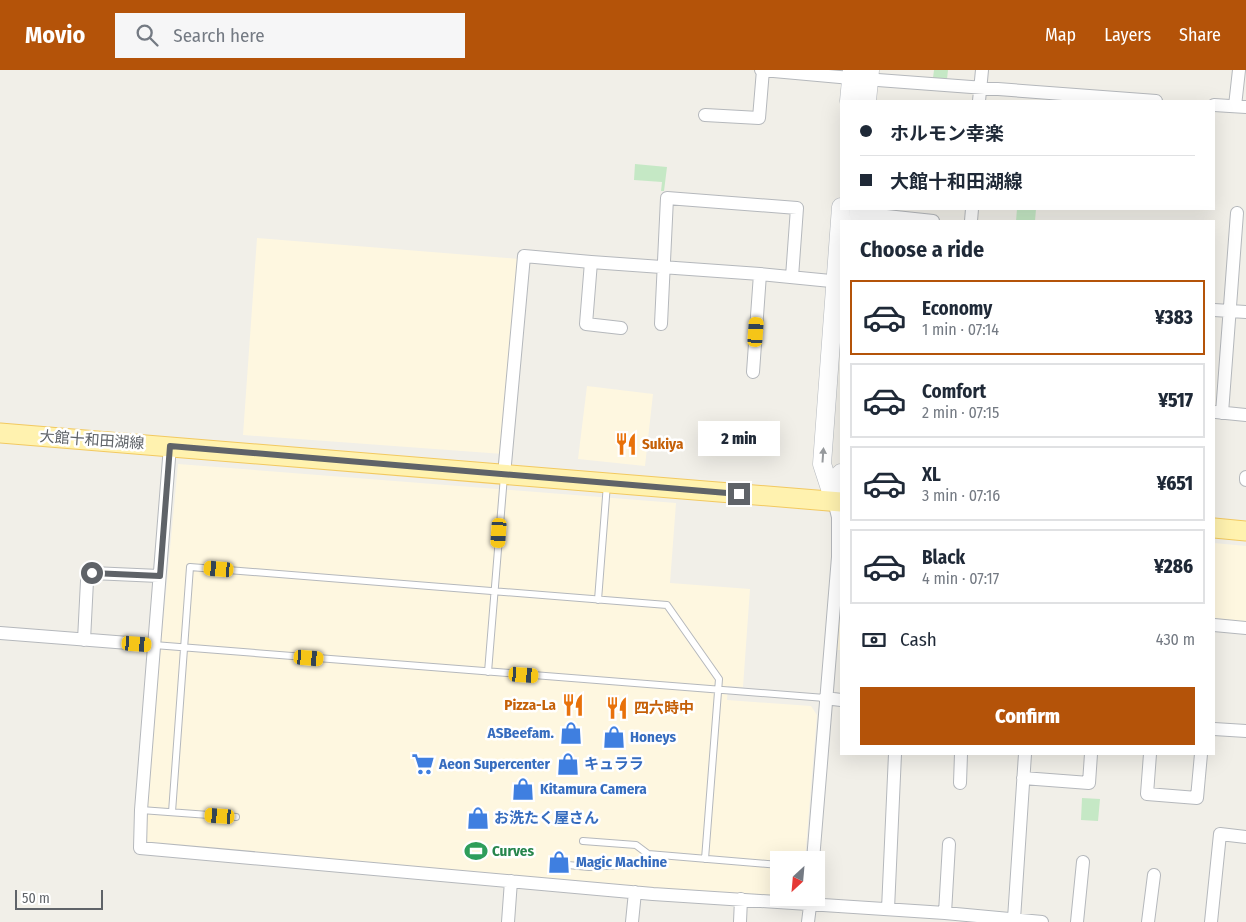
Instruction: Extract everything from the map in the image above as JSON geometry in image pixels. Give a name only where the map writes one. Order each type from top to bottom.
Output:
[{"type":"main road","name":"大館十和田湖線","points":[[0,432],[838,502]]},
{"type":"main road","points":[[1215,528],[1246,531]]},
{"type":"street","points":[[705,115],[759,118],[762,70],[870,75],[1045,97],[1128,100]]},
{"type":"street","points":[[979,100],[982,70]]},
{"type":"street","points":[[1215,105],[1241,106],[1239,70]]},
{"type":"street","points":[[849,100],[851,74]]},
{"type":"street","points":[[867,100],[870,75]]},
{"type":"street","points":[[661,324],[667,198],[798,208],[792,277]]},
{"type":"street","points":[[1242,213],[1218,412],[1246,415]]},
{"type":"street","points":[[858,214],[922,220]]},
{"type":"street","points":[[838,502],[822,464],[838,282],[840,232]]},
{"type":"street","points":[[504,475],[524,256],[760,274],[838,282]]},
{"type":"street","points":[[591,262],[586,324],[621,328]]},
{"type":"street","points":[[753,372],[760,274]]},
{"type":"street","points":[[1215,310],[1246,312]]},
{"type":"street","points":[[170,446],[141,810],[140,848],[635,892],[770,899]]},
{"type":"street","points":[[814,851],[838,557],[840,483]]},
{"type":"street","points":[[84,640],[87,582],[92,573],[160,576]]},
{"type":"street","points":[[1215,625],[1246,628]]},
{"type":"street","points":[[0,634],[154,645]]},
{"type":"street","points":[[825,698],[840,700]]},
{"type":"street","points":[[1215,729],[1246,731]]},
{"type":"street","points":[[888,909],[895,755]]},
{"type":"street","points":[[960,783],[961,755]]},
{"type":"street","points":[[1020,920],[1025,755]]},
{"type":"street","points":[[1023,778],[1089,783],[1091,755]]},
{"type":"street","points":[[1150,755],[1147,794],[1197,798],[1201,755]]},
{"type":"street","points":[[1210,922],[1220,834],[1246,837]]},
{"type":"street","points":[[945,913],[950,844]]},
{"type":"street","points":[[1077,922],[1083,862]]},
{"type":"street","points":[[1148,922],[1154,875]]},
{"type":"street","points":[[508,922],[511,881]]},
{"type":"street","points":[[632,922],[635,892]]},
{"type":"street","points":[[740,922],[741,899]]},
{"type":"street","points":[[825,902],[888,909],[915,917],[945,913],[981,919],[1042,922]]},
{"type":"street","points":[[808,922],[809,906]]},
{"type":"lane","points":[[488,672],[504,475]]},
{"type":"lane","points":[[598,600],[607,483]]},
{"type":"lane","points":[[172,812],[190,567],[667,605],[718,676],[706,859]]},
{"type":"lane","points":[[154,645],[825,698]]},
{"type":"lane","points":[[141,810],[236,817]]},
{"type":"lane","points":[[583,841],[636,846],[648,854],[770,864]]},
{"type":"lane","points":[[568,864],[589,866],[637,864],[648,854]]},
{"type":"shaded area","points":[[257,238],[519,259],[503,454],[243,435]]},
{"type":"shaded area","points":[[587,386],[653,394],[645,466],[578,459]]},
{"type":"shaded area","points":[[178,464],[676,503],[670,583],[750,589],[743,687],[728,686],[727,700],[811,706],[817,715],[806,851],[770,851],[770,898],[152,846],[143,836]]},
{"type":"shaded area","points":[[1215,543],[1246,546],[1246,622],[1215,618]]},
{"type":"shaded area","points":[[840,611],[840,650],[837,650]]},
{"type":"green space","points":[[934,70],[948,70],[947,79],[933,78]]},
{"type":"green space","points":[[635,164],[667,167],[664,191],[661,191],[662,182],[634,180]]},
{"type":"green space","points":[[1017,210],[1036,210],[1035,220],[1016,220]]},
{"type":"green space","points":[[1082,798],[1100,799],[1098,821],[1081,820]]},
{"type":"place","name":"Sukiya","points":[[626,444]]},
{"type":"place","name":"Pizza-La","points":[[573,705]]},
{"type":"place","name":"四六時中","points":[[617,708]]},
{"type":"place","name":"ASBeefam.","points":[[571,733]]},
{"type":"place","name":"Honeys","points":[[614,737]]},
{"type":"place","name":"Aeon Supercenter","points":[[423,764]]},
{"type":"place","name":"キュララ","points":[[568,764]]},
{"type":"place","name":"Kitamura Camera","points":[[523,789]]},
{"type":"place","name":"お洗たく屋さん","points":[[478,818]]},
{"type":"place","name":"Curves","points":[[476,851]]},
{"type":"place","name":"Magic Machine","points":[[559,862]]},
{"type":"route","points":[[92,573],[160,576],[170,446],[739,494]]}]
